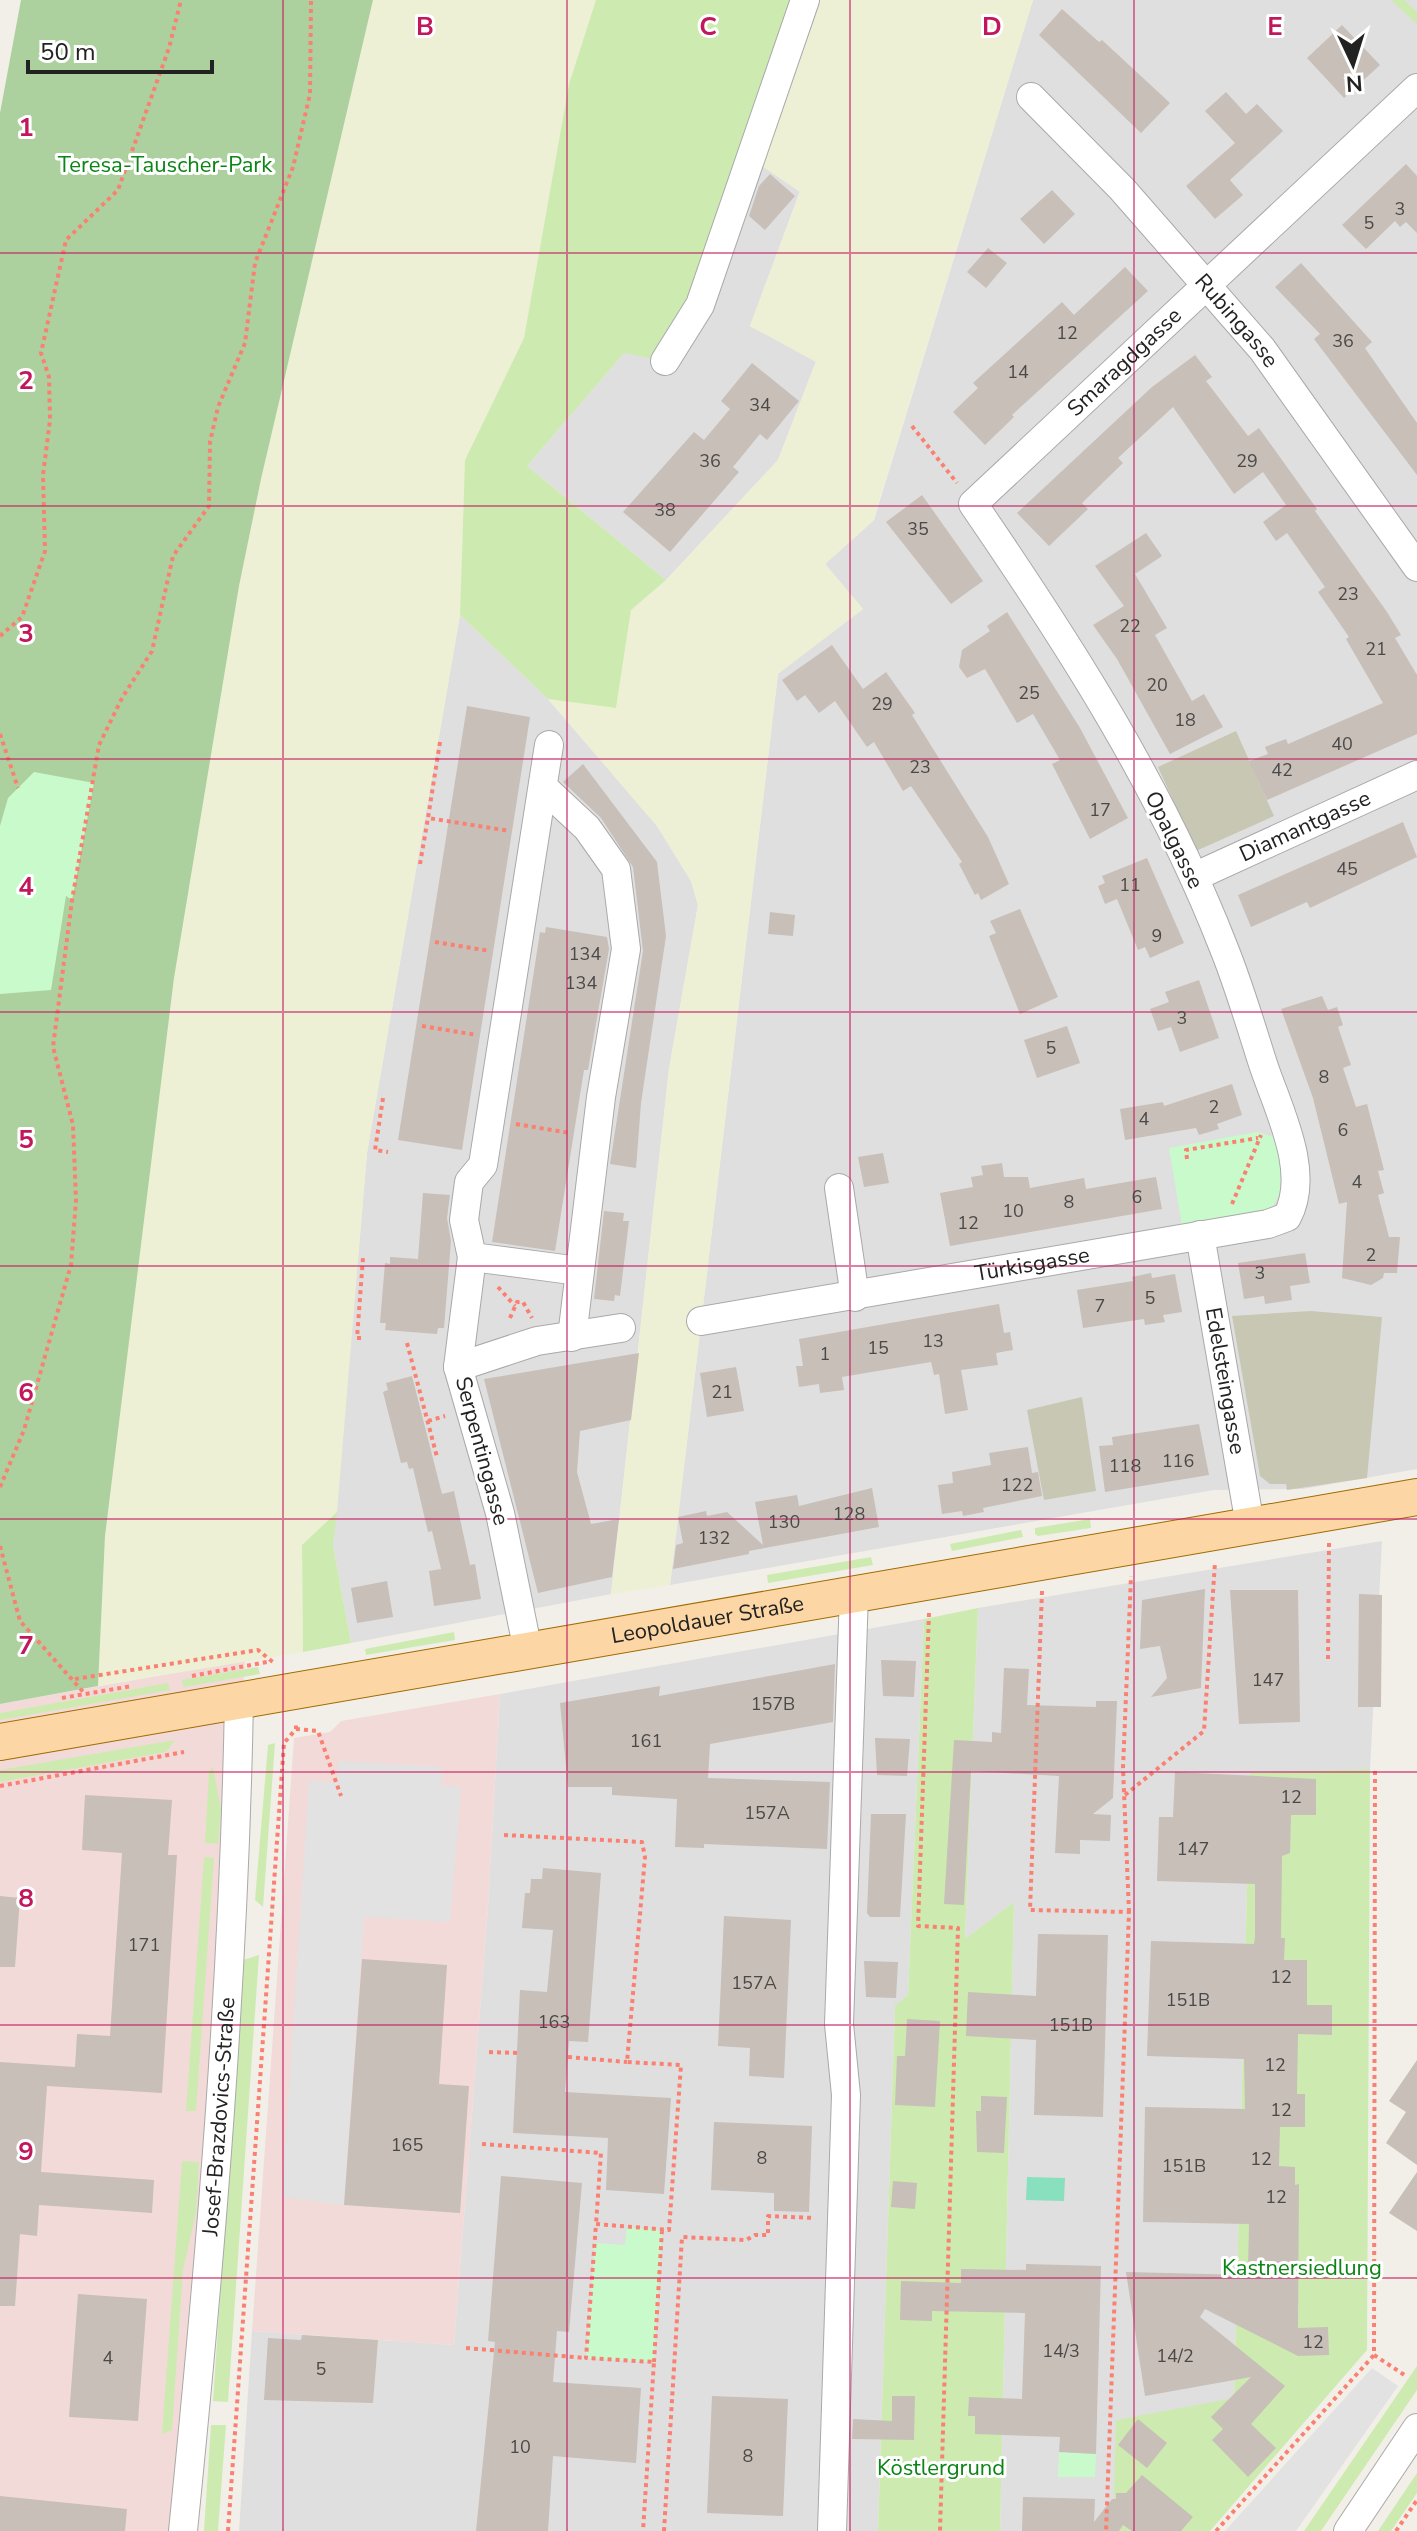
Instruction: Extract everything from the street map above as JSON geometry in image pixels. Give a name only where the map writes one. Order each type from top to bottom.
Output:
[{"type":"main road","name":"Leopoldauer Straße","points":[[0,1742],[1417,1497]]},
{"type":"street","points":[[665,361],[700,305],[805,0]]},
{"type":"street","name":"Smaragdgasse","points":[[973,504],[1417,88]]},
{"type":"street","name":"Rubingasse","points":[[1031,97],[1122,189],[1262,349],[1417,567]]},
{"type":"street","name":"Opalgasse","points":[[973,504],[1059,630],[1132,753],[1194,877],[1224,947],[1281,1115],[1298,1182],[1295,1202],[1287,1217],[1200,1235]]},
{"type":"street","points":[[458,1367],[472,1257],[464,1220],[469,1182],[483,1165],[549,745]]},
{"type":"street","name":"Diamantgasse","points":[[1194,877],[1417,775]]},
{"type":"street","points":[[543,787],[587,828],[616,869],[626,949],[596,1137],[572,1337]]},
{"type":"street","points":[[839,1188],[860,1296]]},
{"type":"street","name":"Türkisgasse","points":[[701,1321],[1200,1235]]},
{"type":"street","name":"Edelsteingasse","points":[[1200,1235],[1250,1525]]},
{"type":"street","points":[[472,1257],[579,1271]]},
{"type":"street","name":"Serpentingasse","points":[[528,1651],[500,1513],[458,1367],[537,1341],[621,1328]]},
{"type":"street","points":[[832,2531],[846,2095],[839,2024],[854,1594]]},
{"type":"street","name":"Josef-Brazdovics-Straße","points":[[183,2531],[227,1978],[239,1700]]},
{"type":"street","points":[[1348,2531],[1417,2428]]},
{"type":"path","points":[[0,636],[22,617],[45,551],[43,475],[50,420],[49,377],[41,353],[66,240],[118,190],[169,48],[181,0]]},
{"type":"path","points":[[0,1487],[24,1430],[71,1265],[76,1200],[73,1125],[53,1047],[72,900],[99,745],[122,698],[152,651],[173,556],[209,506],[210,442],[218,407],[245,343],[255,263],[293,167],[310,94],[311,0]]},
{"type":"path","points":[[912,426],[973,504]]},
{"type":"path","points":[[0,734],[18,788]]},
{"type":"path","points":[[420,864],[440,742]]},
{"type":"path","points":[[428,818],[536,835]]},
{"type":"path","points":[[435,942],[516,955]]},
{"type":"path","points":[[422,1026],[503,1039]]},
{"type":"path","points":[[383,1098],[375,1150],[388,1152]]},
{"type":"path","points":[[490,1119],[596,1137]]},
{"type":"path","points":[[1227,1215],[1258,1138],[1268,1127]]},
{"type":"path","points":[[1187,1159],[1186,1150],[1258,1138]]},
{"type":"path","points":[[361,1338],[357,1338],[363,1258]]},
{"type":"path","points":[[407,1343],[437,1457]]},
{"type":"path","points":[[1328,1659],[1329,1543]]},
{"type":"path","points":[[0,1546],[20,1621],[75,1679],[85,1694]]},
{"type":"path","points":[[1125,1795],[1204,1731],[1215,1562]]},
{"type":"path","points":[[1106,2531],[1129,1912],[1125,1795],[1131,1576]]},
{"type":"path","points":[[1042,1591],[1030,1910],[1129,1912]]},
{"type":"path","points":[[929,1611],[918,1926],[958,1928],[940,2531]]},
{"type":"path","points":[[75,1679],[258,1650],[272,1661],[188,1676]]},
{"type":"path","points":[[57,1699],[144,1684]]},
{"type":"path","points":[[228,2531],[284,1743],[296,1729],[318,1731],[341,1796]]},
{"type":"path","points":[[0,1786],[184,1752]]},
{"type":"path","points":[[1216,2531],[1374,2355],[1375,1771]]},
{"type":"path","points":[[504,1835],[642,1842],[645,1857],[627,2062]]},
{"type":"path","points":[[489,2052],[517,2053]]},
{"type":"path","points":[[568,2057],[681,2065],[669,2230],[596,2224]]},
{"type":"path","points":[[482,2144],[601,2153],[586,2358]]},
{"type":"path","points":[[664,2531],[682,2237],[746,2240],[755,2235],[768,2235],[768,2216],[842,2219]]},
{"type":"path","points":[[643,2531],[662,2230]]},
{"type":"path","points":[[466,2348],[654,2362]]},
{"type":"path","points":[[1374,2355],[1406,2376]]},
{"type":"path","points":[[1396,2531],[1417,2500]]},
{"type":"shaded area","points":[[373,0],[596,0],[569,84],[524,338],[465,460],[460,615],[367,1153],[337,1512],[302,1545],[303,1652],[98,1686],[105,1536],[174,978],[239,586],[261,479]]},
{"type":"shaded area","points":[[805,0],[1033,0],[873,521],[825,564],[863,609],[778,674],[670,1585],[611,1594],[669,1069],[698,905],[691,881],[657,826],[548,699],[616,708],[631,610],[666,580],[778,460],[816,362],[750,326],[800,192],[752,159]]},
{"type":"shaded area","points":[[1033,0],[1417,0],[1417,1469],[1303,1489],[1214,1490],[670,1585],[778,673],[863,609],[825,564],[874,520]]},
{"type":"shaded area","points":[[752,159],[800,191],[750,326],[816,361],[778,460],[666,580],[527,466],[624,353]]},
{"type":"shaded area","points":[[460,615],[548,699],[657,826],[691,881],[698,905],[669,1069],[611,1594],[351,1643],[333,1545],[367,1153]]},
{"type":"shaded area","points":[[1236,731],[1274,816],[1196,851],[1158,767]]},
{"type":"shaded area","points":[[1311,1311],[1382,1317],[1367,1478],[1287,1490],[1286,1484],[1270,1484],[1260,1476],[1232,1316]]},
{"type":"shaded area","points":[[1082,1397],[1096,1491],[1044,1500],[1027,1410]]},
{"type":"shaded area","points":[[1382,1541],[1370,1769],[1250,1774],[1234,2399],[1113,2531],[1000,2531],[1014,1902],[965,1940],[978,1608]]},
{"type":"shaded area","points":[[924,1619],[908,1995],[895,2007],[878,2531],[239,2531],[252,2331],[454,2345],[488,1907],[500,1694]]},
{"type":"shaded area","points":[[245,1660],[190,2531],[0,2531],[0,1704]]},
{"type":"shaded area","points":[[500,1694],[488,1907],[454,2345],[252,2331],[294,1738],[330,1732],[341,1721]]},
{"type":"shaded area","points":[[338,1761],[442,1767],[441,1785],[461,1787],[450,1922],[364,1917],[344,2205],[282,2197],[309,1781],[337,1783]]},
{"type":"shaded area","points":[[1372,2368],[1398,2386],[1296,2531],[1225,2531]]},
{"type":"green space","name":"Teresa-Tauscher-Park","points":[[21,0],[373,0],[261,479],[239,586],[174,978],[105,1536],[98,1686],[0,1704],[0,113]]},
{"type":"green space","points":[[596,0],[805,0],[665,361],[624,353],[527,466],[666,580],[631,610],[616,708],[548,699],[460,615],[465,460],[524,338],[569,84]]},
{"type":"green space","points":[[1391,0],[1404,0],[1417,12],[1417,24]]},
{"type":"green space","points":[[34,772],[94,783],[72,900],[66,896],[51,990],[0,994],[0,826],[8,798]]},
{"type":"green space","points":[[1257,1132],[1275,1137],[1286,1182],[1272,1208],[1235,1218],[1182,1225],[1169,1148]]},
{"type":"green space","points":[[337,1512],[333,1545],[351,1643],[303,1652],[302,1545]]},
{"type":"green space","points":[[1090,1519],[1091,1528],[1035,1534],[1035,1528]]},
{"type":"green space","points":[[1021,1530],[1023,1537],[952,1551],[950,1544]]},
{"type":"green space","points":[[871,1557],[873,1565],[768,1583],[767,1575]]},
{"type":"green space","name":"Köstlergrund","points":[[978,1608],[965,1939],[1014,1902],[1000,2531],[878,2531],[895,2006],[908,1995],[924,1619]]},
{"type":"green space","points":[[454,1632],[455,1640],[366,1655],[365,1649]]},
{"type":"green space","points":[[258,1667],[260,1674],[183,1687],[182,1680]]},
{"type":"green space","points":[[168,1683],[170,1690],[0,1720],[0,1713]]},
{"type":"green space","points":[[175,1740],[166,1752],[0,1782],[0,1770]]},
{"type":"green space","points":[[275,1743],[263,1907],[255,1900],[268,1745]]},
{"type":"green space","points":[[213,1767],[221,1809],[218,1844],[205,1843],[209,1771]]},
{"type":"green space","name":"Kastnersiedlung","points":[[1370,1769],[1367,2350],[1210,2531],[1113,2531],[1116,2420],[1234,2398],[1250,1773]]},
{"type":"green space","points":[[204,1857],[214,1858],[196,2111],[186,2111]]},
{"type":"green space","points":[[259,1955],[228,2402],[213,2401],[243,1960]]},
{"type":"green space","points":[[182,2161],[199,2162],[196,2213],[183,2270],[172,2430],[162,2434]]},
{"type":"green space","points":[[1027,2177],[1065,2178],[1064,2201],[1026,2200]]},
{"type":"green space","points":[[627,2227],[662,2230],[654,2362],[586,2358],[595,2243],[625,2245]]},
{"type":"green space","points":[[1417,2366],[1417,2390],[1321,2531],[1304,2531]]},
{"type":"green space","points":[[211,2425],[226,2425],[218,2531],[204,2531]]},
{"type":"green space","points":[[1059,2452],[1096,2454],[1095,2477],[1058,2477]]},
{"type":"green space","points":[[1417,2473],[1417,2493],[1391,2531],[1378,2531]]},
{"type":"building","points":[[1062,9],[1099,42],[1102,40],[1170,103],[1141,133],[1039,35]]},
{"type":"building","points":[[1342,25],[1380,65],[1344,98],[1307,58]]},
{"type":"building","points":[[1226,92],[1246,114],[1257,104],[1283,131],[1230,180],[1243,195],[1215,219],[1186,186],[1235,143],[1205,111]]},
{"type":"building","points":[[1406,164],[1417,176],[1417,233],[1406,222],[1400,227],[1395,221],[1366,249],[1342,225]]},
{"type":"building","points":[[770,174],[795,196],[765,230],[749,216],[759,186]]},
{"type":"building","points":[[1052,190],[1075,214],[1044,244],[1020,219]]},
{"type":"building","points":[[988,248],[1007,263],[986,288],[967,272]]},
{"type":"building","points":[[1301,263],[1372,342],[1365,348],[1417,423],[1417,475],[1314,339],[1320,334],[1275,287]]},
{"type":"building","points":[[1125,267],[1148,291],[1012,415],[1014,417],[985,445],[953,412],[978,388],[973,383],[1062,302],[1074,315]]},
{"type":"building","points":[[1195,355],[1212,377],[1206,381],[1248,436],[1259,428],[1317,509],[1315,511],[1401,635],[1395,638],[1417,675],[1417,734],[1267,800],[1249,761],[1268,754],[1265,747],[1286,739],[1288,744],[1383,703],[1346,639],[1349,637],[1318,592],[1325,587],[1287,533],[1276,541],[1263,522],[1286,505],[1263,472],[1234,494],[1173,407],[1118,458],[1123,463],[1082,503],[1088,509],[1049,546],[1017,513],[1152,387]]},
{"type":"building","points":[[752,363],[799,401],[767,440],[760,434],[733,467],[739,472],[670,552],[623,512],[694,432],[704,440],[730,409],[721,401]]},
{"type":"building","points":[[922,495],[983,581],[951,604],[886,522]]},
{"type":"building","points":[[1146,533],[1162,556],[1135,574],[1167,628],[1155,635],[1192,701],[1204,694],[1223,727],[1170,754],[1117,659],[1093,625],[1124,606],[1095,566]]},
{"type":"building","points":[[1007,612],[1080,728],[1128,818],[1090,839],[1052,764],[1060,760],[1033,714],[1017,723],[985,669],[967,678],[959,667],[962,650],[990,631],[987,626]]},
{"type":"building","points":[[832,645],[863,689],[886,672],[915,713],[912,715],[988,837],[1009,884],[981,900],[978,893],[975,895],[959,864],[962,862],[911,786],[903,791],[874,742],[867,747],[835,701],[819,713],[805,695],[797,701],[782,680]]},
{"type":"building","points":[[467,706],[530,717],[462,1150],[398,1140]]},
{"type":"building","points":[[583,764],[657,862],[666,936],[641,1103],[636,1168],[610,1164],[643,951],[633,867],[601,818],[563,782]]},
{"type":"building","points":[[1403,822],[1417,857],[1310,908],[1307,902],[1251,927],[1238,895]]},
{"type":"building","points":[[1147,858],[1184,943],[1150,958],[1145,947],[1138,950],[1117,899],[1105,904],[1098,886],[1105,883],[1102,876]]},
{"type":"building","points":[[1020,909],[1058,997],[1020,1014],[989,936],[996,933],[990,921]]},
{"type":"building","points":[[770,912],[795,915],[793,936],[768,934]]},
{"type":"building","points":[[546,927],[607,937],[609,949],[588,1070],[584,1070],[555,1251],[492,1242],[540,932],[545,933]]},
{"type":"building","points":[[1199,980],[1219,1038],[1180,1052],[1171,1027],[1158,1031],[1150,1009],[1169,1002],[1165,992]]},
{"type":"building","points":[[1322,996],[1328,1010],[1337,1007],[1343,1025],[1338,1027],[1351,1065],[1343,1068],[1356,1107],[1367,1104],[1384,1170],[1378,1171],[1384,1193],[1378,1195],[1389,1237],[1400,1237],[1397,1273],[1384,1273],[1383,1278],[1371,1285],[1342,1278],[1347,1202],[1339,1204],[1313,1098],[1281,1009]]},
{"type":"building","points":[[1067,1026],[1080,1063],[1037,1078],[1024,1040]]},
{"type":"building","points":[[1232,1084],[1242,1115],[1217,1124],[1219,1129],[1199,1135],[1196,1128],[1125,1140],[1120,1109],[1163,1102],[1164,1106]]},
{"type":"building","points":[[883,1153],[889,1183],[864,1187],[858,1157]]},
{"type":"building","points":[[1002,1163],[1004,1177],[1028,1177],[1030,1188],[1084,1178],[1086,1189],[1156,1177],[1162,1209],[950,1246],[940,1193],[973,1187],[971,1177],[983,1175],[981,1166]]},
{"type":"building","points":[[423,1193],[450,1195],[447,1218],[451,1241],[444,1328],[438,1328],[437,1334],[385,1330],[386,1323],[380,1323],[385,1263],[390,1264],[390,1257],[418,1259]]},
{"type":"building","points":[[604,1211],[624,1213],[623,1221],[629,1221],[620,1296],[615,1295],[614,1301],[594,1299]]},
{"type":"building","points":[[1305,1253],[1310,1283],[1290,1286],[1292,1300],[1265,1304],[1264,1296],[1244,1299],[1238,1263]]},
{"type":"building","points":[[1151,1273],[1152,1278],[1175,1274],[1182,1312],[1163,1315],[1165,1322],[1145,1325],[1144,1319],[1083,1328],[1077,1290],[1133,1281],[1132,1277]]},
{"type":"building","points":[[999,1304],[1004,1333],[1010,1332],[1013,1350],[996,1353],[998,1365],[961,1370],[968,1410],[945,1414],[939,1374],[934,1375],[931,1362],[842,1377],[844,1390],[820,1393],[819,1384],[799,1387],[796,1366],[803,1366],[799,1339]]},
{"type":"building","points":[[639,1353],[631,1420],[580,1431],[577,1472],[591,1524],[619,1519],[612,1577],[538,1593],[484,1379]]},
{"type":"building","points":[[736,1367],[744,1411],[707,1417],[700,1373]]},
{"type":"building","points":[[412,1376],[442,1494],[454,1491],[470,1565],[475,1564],[481,1599],[434,1606],[429,1571],[441,1569],[432,1531],[428,1532],[413,1468],[409,1469],[407,1462],[401,1463],[383,1392],[388,1390],[386,1383]]},
{"type":"building","points":[[1199,1424],[1209,1475],[1105,1492],[1099,1446],[1113,1445],[1112,1437]]},
{"type":"building","points":[[1028,1447],[1032,1473],[1038,1472],[1042,1496],[983,1508],[984,1512],[963,1516],[962,1511],[942,1514],[938,1485],[953,1483],[952,1472],[991,1465],[989,1453]]},
{"type":"building","points":[[872,1488],[879,1527],[749,1551],[749,1554],[673,1569],[676,1545],[683,1543],[678,1517],[706,1511],[707,1516],[727,1512],[763,1545],[755,1502],[797,1495],[799,1506]]},
{"type":"building","points":[[387,1581],[393,1617],[357,1623],[351,1588]]},
{"type":"building","points":[[1205,1589],[1201,1688],[1151,1697],[1167,1678],[1160,1646],[1140,1649],[1142,1600]]},
{"type":"building","points":[[1230,1590],[1298,1590],[1300,1722],[1239,1724]]},
{"type":"building","points":[[1359,1594],[1382,1595],[1381,1707],[1358,1707]]},
{"type":"building","points":[[881,1660],[916,1661],[914,1697],[883,1696]]},
{"type":"building","points":[[835,1664],[833,1722],[710,1744],[708,1778],[830,1782],[827,1849],[704,1844],[704,1848],[675,1847],[677,1799],[612,1795],[612,1787],[568,1787],[560,1703],[660,1686],[659,1696]]},
{"type":"building","points":[[1004,1668],[1029,1669],[1027,1705],[1096,1707],[1096,1701],[1117,1701],[1113,1798],[1093,1814],[1111,1815],[1110,1841],[1080,1840],[1080,1854],[1055,1853],[1059,1776],[971,1771],[964,1905],[944,1904],[954,1740],[992,1742],[992,1732],[1001,1733]]},
{"type":"building","points":[[875,1738],[910,1739],[907,1776],[877,1775]]},
{"type":"building","points":[[1175,1772],[1316,1779],[1316,1815],[1291,1815],[1290,1853],[1282,1856],[1281,1938],[1285,1938],[1284,1960],[1307,1960],[1307,2005],[1332,2005],[1332,2035],[1298,2034],[1297,2094],[1305,2094],[1305,2127],[1280,2127],[1279,2166],[1295,2167],[1295,2185],[1299,2184],[1298,2328],[1328,2327],[1329,2355],[1298,2356],[1205,2309],[1200,2317],[1285,2386],[1251,2424],[1276,2448],[1248,2477],[1212,2440],[1223,2429],[1211,2417],[1251,2377],[1145,2396],[1126,2272],[1247,2275],[1248,2270],[1249,2224],[1143,2222],[1145,2107],[1245,2109],[1244,2059],[1147,2056],[1151,1941],[1254,1944],[1255,1937],[1255,1884],[1157,1881],[1159,1817],[1173,1817]]},
{"type":"building","points":[[85,1795],[172,1800],[168,1855],[177,1855],[162,2093],[47,2086],[41,2172],[154,2180],[152,2213],[39,2205],[37,2236],[20,2234],[15,2306],[0,2306],[0,2062],[75,2067],[77,2034],[110,2036],[122,1853],[82,1850]]},
{"type":"building","points":[[871,1814],[906,1814],[900,1917],[870,1917],[867,1913]]},
{"type":"building","points":[[543,1868],[601,1873],[588,2042],[569,2041],[565,2092],[671,2098],[664,2194],[606,2190],[608,2138],[513,2133],[520,1990],[547,1992],[553,1930],[522,1928],[525,1893],[530,1893],[531,1879],[542,1879]]},
{"type":"building","points":[[0,1896],[20,1898],[15,1967],[0,1967]]},
{"type":"building","points":[[724,1916],[791,1920],[784,2078],[749,2076],[750,2048],[718,2046]]},
{"type":"building","points":[[1038,1934],[1108,1935],[1103,2117],[1034,2115],[1036,2040],[966,2036],[968,1992],[1036,1996]]},
{"type":"building","points":[[362,1959],[447,1965],[439,2084],[469,2086],[460,2213],[344,2205]]},
{"type":"building","points":[[864,1961],[898,1962],[896,1998],[866,1997]]},
{"type":"building","points":[[907,2019],[940,2021],[935,2107],[895,2105],[897,2056],[905,2056]]},
{"type":"building","points":[[1417,2060],[1417,2165],[1386,2143],[1406,2112],[1389,2101]]},
{"type":"building","points":[[981,2096],[1007,2097],[1004,2153],[977,2152],[976,2111],[981,2111]]},
{"type":"building","points":[[714,2122],[812,2126],[809,2212],[774,2211],[774,2193],[711,2190]]},
{"type":"building","points":[[1417,2172],[1417,2231],[1389,2213]]},
{"type":"building","points":[[501,2176],[582,2183],[569,2332],[557,2331],[553,2382],[641,2388],[636,2463],[553,2456],[548,2531],[476,2531],[495,2342],[488,2341]]},
{"type":"building","points":[[893,2181],[917,2183],[915,2209],[891,2207]]},
{"type":"building","points":[[1026,2264],[1101,2266],[1096,2454],[1059,2452],[1060,2437],[975,2434],[975,2416],[968,2416],[969,2397],[1022,2399],[1025,2313],[932,2311],[932,2321],[900,2320],[901,2281],[961,2283],[961,2269],[1026,2270]]},
{"type":"building","points":[[78,2294],[147,2299],[138,2421],[69,2417]]},
{"type":"building","points":[[302,2335],[378,2340],[373,2403],[264,2400],[268,2338],[301,2340]]},
{"type":"building","points":[[712,2396],[788,2399],[783,2516],[707,2513]]},
{"type":"building","points":[[892,2396],[915,2396],[914,2440],[852,2439],[853,2419],[892,2421]]},
{"type":"building","points":[[1138,2419],[1167,2443],[1147,2468],[1118,2445]]},
{"type":"building","points":[[1142,2475],[1193,2517],[1181,2531],[1132,2531],[1123,2525],[1119,2531],[1022,2531],[1023,2497],[1095,2499],[1094,2522],[1112,2499],[1116,2499],[1116,2493],[1126,2493]]},
{"type":"building","points":[[0,2496],[127,2509],[125,2531],[0,2531]]}]
